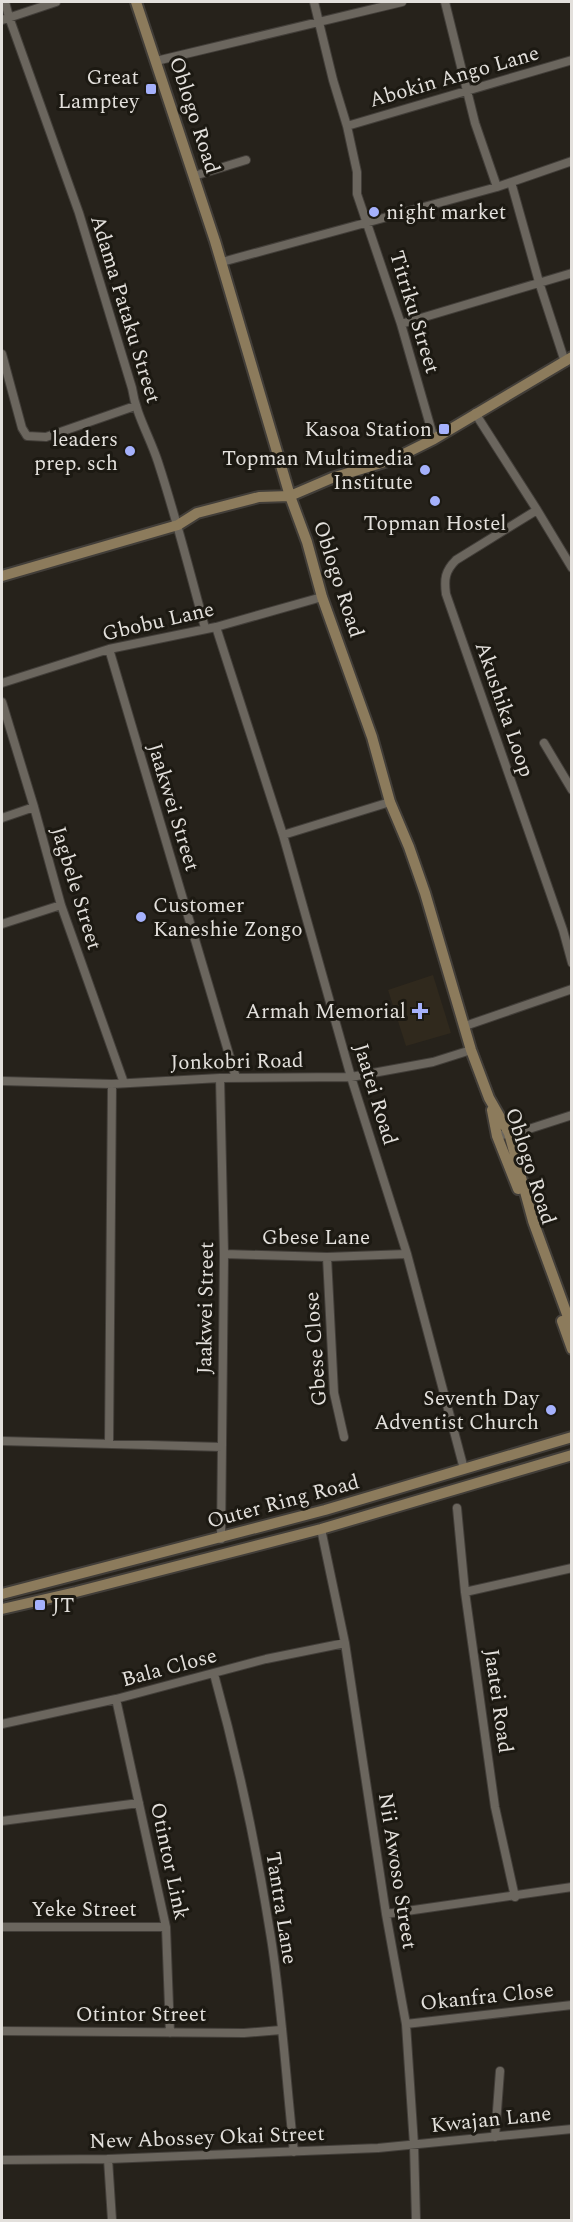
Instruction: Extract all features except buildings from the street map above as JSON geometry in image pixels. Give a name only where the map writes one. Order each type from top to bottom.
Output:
[{"type":"main road","name":"Oblogo Road","points":[[136,2],[222,262],[322,597],[372,737],[390,802],[409,847],[471,1050],[572,1328]]},
{"type":"main road","points":[[2,576],[178,525],[197,513],[259,497],[290,496],[332,478],[394,459],[434,439],[568,360]]},
{"type":"main road","name":"Oblogo Road","points":[[503,1134],[514,1180],[572,1349]]},
{"type":"main road","name":"Outer Ring Road","points":[[2,1593],[220,1539],[572,1437]]},
{"type":"main road","name":"Outer Ring Road","points":[[2,1609],[321,1529],[572,1455]]},
{"type":"street","name":"Adama Pataku Street","points":[[5,2],[5,18],[79,213],[132,388],[135,406],[154,450],[178,525],[205,628]]},
{"type":"street","points":[[5,18],[56,2]]},
{"type":"street","name":"Titriku Street","points":[[314,2],[347,126],[357,172],[357,194],[401,324],[434,439]]},
{"type":"street","points":[[156,61],[402,2]]},
{"type":"street","points":[[445,2],[475,123],[497,187]]},
{"type":"street","name":"Abokin Ango Lane","points":[[347,126],[572,60]]},
{"type":"street","points":[[194,176],[246,160]]},
{"type":"street","points":[[222,262],[497,187],[572,162]]},
{"type":"street","points":[[511,182],[539,282],[568,360]]},
{"type":"street","points":[[401,324],[572,273]]},
{"type":"street","points":[[2,354],[22,429],[27,435],[46,437],[135,406]]},
{"type":"street","points":[[475,413],[572,568]]},
{"type":"street","name":"Akushika Loop","points":[[537,510],[456,560],[449,567],[445,582],[446,594],[556,910],[572,963]]},
{"type":"street","name":"Gbobu Lane","points":[[2,683],[109,649],[216,627],[322,597]]},
{"type":"street","name":"Jaatei Road","points":[[216,627],[283,835],[351,1077],[407,1254],[464,1469]]},
{"type":"street","name":"Jaakwei Street","points":[[109,649],[236,1078]]},
{"type":"street","name":"Jagbele Street","points":[[2,702],[61,905],[124,1083]]},
{"type":"street","points":[[544,743],[572,790]]},
{"type":"street","points":[[283,835],[390,802]]},
{"type":"street","points":[[2,818],[34,807]]},
{"type":"street","points":[[2,924],[61,905]]},
{"type":"street","points":[[465,1026],[572,989]]},
{"type":"street","name":"Jonkobri Road","points":[[2,1081],[112,1084],[220,1078],[351,1077],[433,1062],[471,1050]]},
{"type":"street","name":"Jaakwei Street","points":[[220,1078],[224,1254],[220,1539]]},
{"type":"street","points":[[109,1444],[112,1084]]},
{"type":"street","points":[[503,1134],[572,1115]]},
{"type":"street","name":"Gbese Lane","points":[[224,1254],[327,1257],[407,1254]]},
{"type":"street","name":"Gbese Close","points":[[327,1257],[334,1393],[344,1437]]},
{"type":"street","points":[[2,1441],[222,1447]]},
{"type":"street","name":"Jaatei Road","points":[[457,1508],[465,1592],[495,1807],[515,1897]]},
{"type":"street","name":"Nii Awoso Street","points":[[321,1529],[345,1643],[386,1914],[406,2024],[414,2145],[416,2220]]},
{"type":"street","points":[[465,1592],[572,1568]]},
{"type":"street","name":"Bala Close","points":[[2,1724],[116,1699],[266,1659],[345,1643]]},
{"type":"street","name":"Tantra Lane","points":[[214,1674],[234,1746],[271,1940],[294,2152]]},
{"type":"street","name":"Otintor Link","points":[[116,1699],[166,1927],[170,2033]]},
{"type":"street","points":[[2,1821],[139,1803]]},
{"type":"street","points":[[386,1914],[572,1887]]},
{"type":"street","name":"Yeke Street","points":[[2,1927],[166,1927]]},
{"type":"street","name":"Okanfra Close","points":[[406,2024],[572,2005]]},
{"type":"street","name":"Otintor Street","points":[[2,2031],[244,2033],[281,2030]]},
{"type":"street","points":[[495,2137],[500,2071]]},
{"type":"street","name":"Kwajan Lane","points":[[414,2145],[572,2129]]},
{"type":"street","name":"New Abossey Okai Street","points":[[2,2160],[108,2160],[414,2145]]},
{"type":"street","points":[[108,2160],[112,2220]]},
{"type":"shaded area","name":"Armah Memorial","points":[[433,975],[451,1033],[406,1046],[388,990]]},
{"type":"place","name":"Great Lamptey","points":[[151,89]]},
{"type":"place","name":"night market","points":[[374,212]]},
{"type":"place","name":"Kasoa Station","points":[[444,429]]},
{"type":"place","name":"leaders prep. sch","points":[[130,451]]},
{"type":"place","name":"Topman Multimedia Institute","points":[[425,470]]},
{"type":"place","name":"Topman Hostel","points":[[435,501]]},
{"type":"place","name":"Customer Kaneshie Zongo","points":[[141,917]]},
{"type":"place","name":"Armah Memorial","points":[[420,1011]]},
{"type":"place","name":"Seventh Day Adventist Church","points":[[551,1410]]},
{"type":"place","name":"JT","points":[[40,1605]]}]
